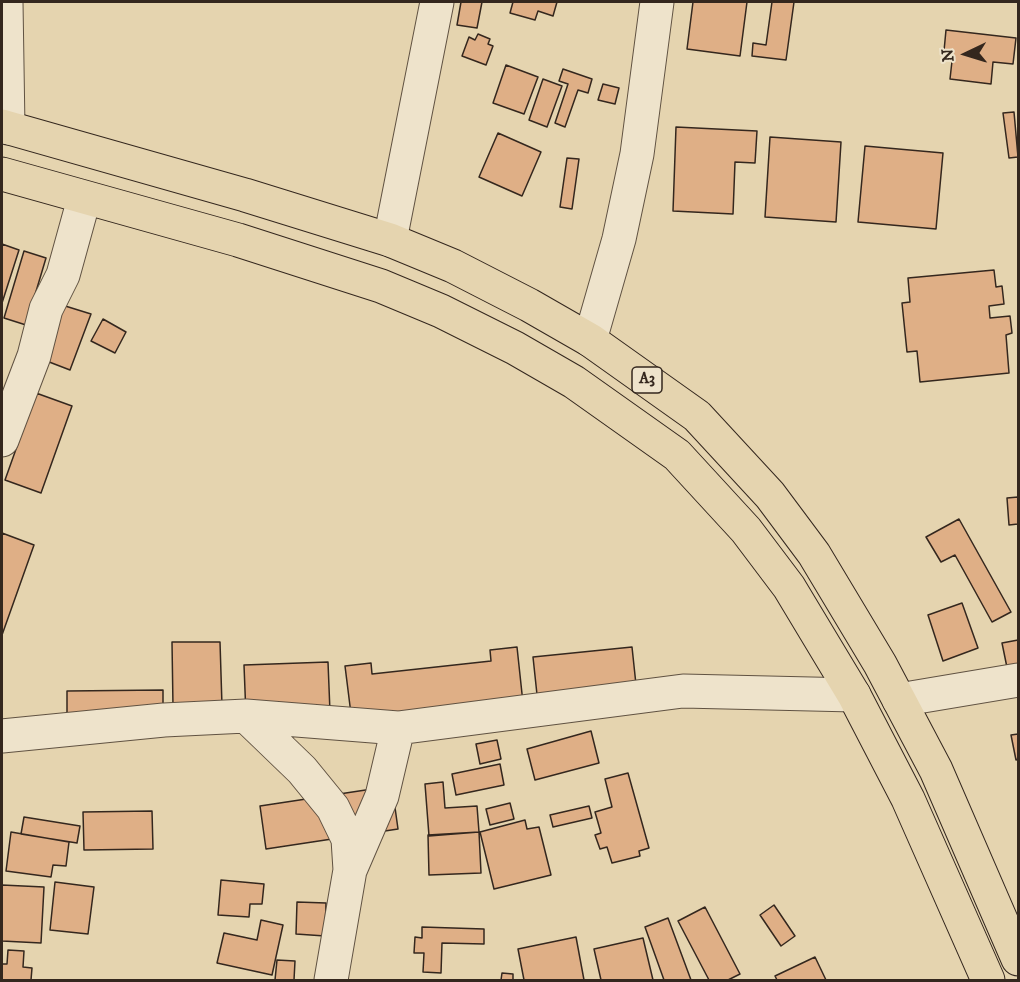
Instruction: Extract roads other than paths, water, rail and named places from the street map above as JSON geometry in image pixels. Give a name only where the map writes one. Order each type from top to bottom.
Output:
[{"type":"highway","name":"A3","points":[[5,127],[245,195],[390,240],[453,266],[590,340],[697,416],[770,495],[814,554],[899,700],[936,770],[1018,959]]},
{"type":"highway","name":"A3","points":[[2,174],[84,199],[238,240],[381,286],[452,316],[574,382],[677,455],[746,530],[789,587],[854,695],[908,799],[988,981]]},
{"type":"street","points":[[5,127],[6,2]]},
{"type":"street","points":[[390,240],[437,2]]},
{"type":"street","points":[[590,340],[619,239],[637,154],[657,2]]},
{"type":"street","points":[[2,440],[34,356],[46,309],[63,275],[84,199]]},
{"type":"street","points":[[899,700],[1018,680]]},
{"type":"street","points":[[2,736],[164,720],[246,716],[398,728],[683,691],[854,695]]},
{"type":"street","points":[[246,716],[302,770],[333,808],[348,839],[350,870],[331,981]]},
{"type":"street","points":[[350,870],[382,796],[398,728]]}]
